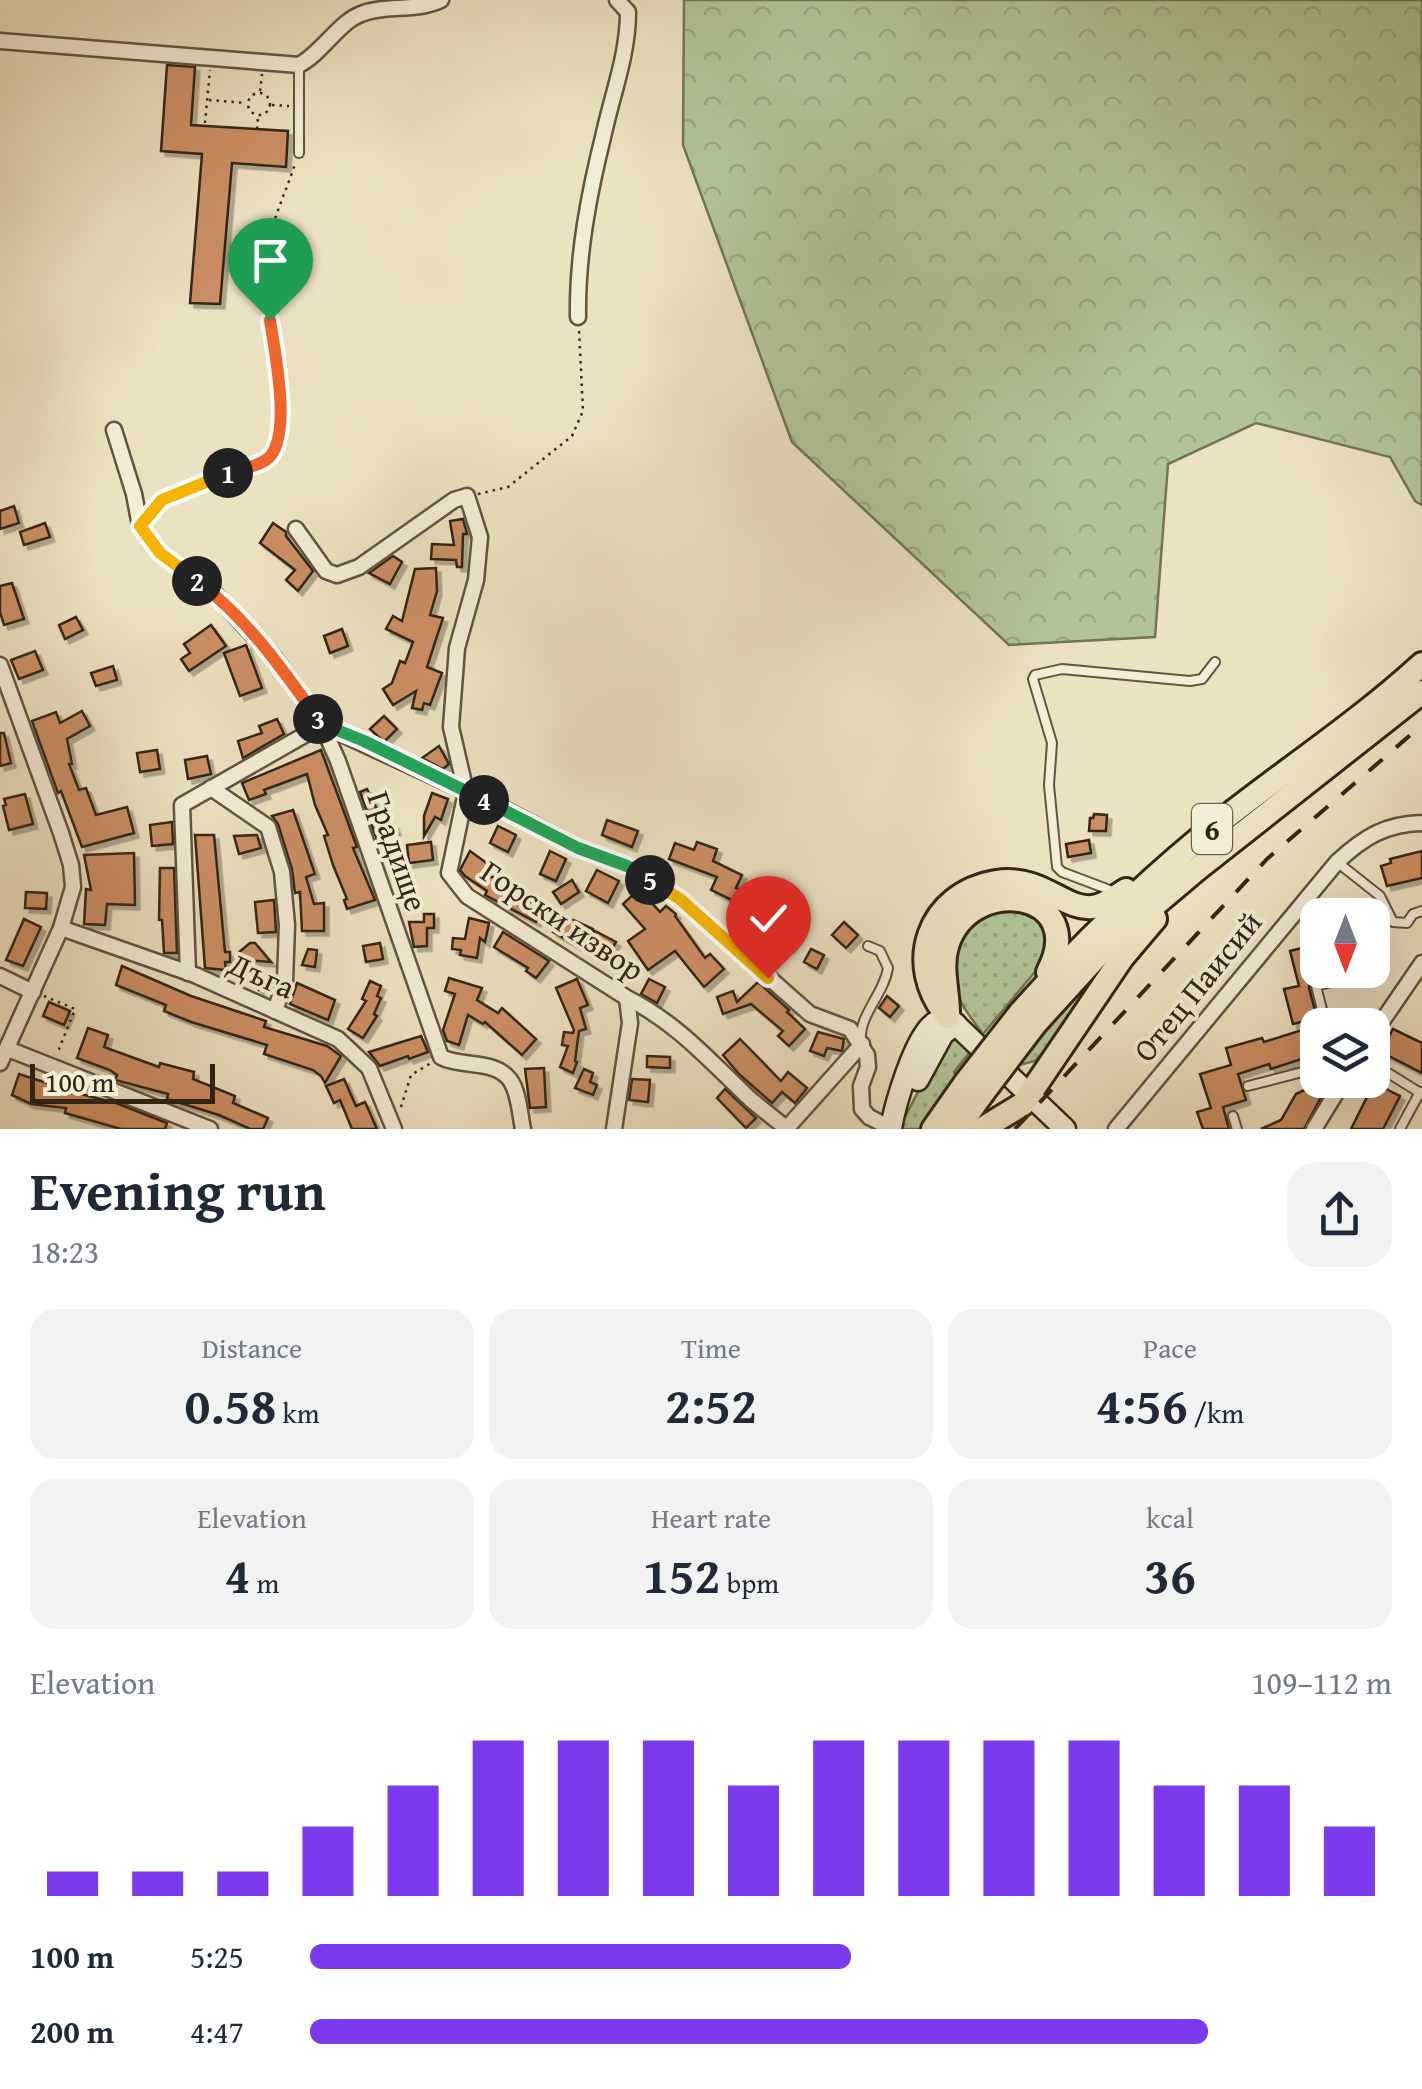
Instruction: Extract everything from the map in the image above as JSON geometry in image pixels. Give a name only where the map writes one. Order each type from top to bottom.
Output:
[{"type":"highway","name":"6","points":[[933,1129],[974,1088],[1100,926],[1202,836],[1350,725],[1422,664]]},
{"type":"highway","name":"6","points":[[1028,1019],[1196,870],[1422,692]]},
{"type":"highway","points":[[952,1021],[931,992],[926,963],[936,917],[953,898],[980,885],[1016,880],[1048,890],[1077,906],[1092,908],[1107,903],[1202,836]]},
{"type":"highway","points":[[982,1129],[1023,1104],[1122,958],[1196,870]]},
{"type":"highway","points":[[952,1021],[944,956],[953,931],[972,910],[1010,899],[1043,909],[1059,937],[1054,960],[1028,1019]]},
{"type":"highway","name":"6","points":[[957,1129],[974,1088]]},
{"type":"main road","points":[[891,1129],[919,1045],[934,1023],[952,1021],[1066,1129]]},
{"type":"street","points":[[0,40],[299,65],[361,14],[429,6],[441,0]]},
{"type":"street","points":[[578,317],[582,238],[603,135],[628,42],[628,12],[617,0]]},
{"type":"street","name":"Градище","points":[[114,430],[140,526],[160,553],[216,595],[275,659],[322,724],[441,1057]]},
{"type":"street","points":[[296,529],[326,571],[337,575],[359,567],[454,500],[467,496]]},
{"type":"street","name":"Горски извор","points":[[467,496],[480,537],[476,580],[457,648],[451,727],[466,792],[449,873],[467,896],[650,1010],[692,1042],[787,1129]]},
{"type":"street","points":[[0,664],[71,865],[73,887],[60,928],[0,1063]]},
{"type":"street","points":[[188,973],[182,804],[322,724],[364,741],[578,848],[627,866],[680,899],[810,1014],[850,1029],[862,1044],[868,1067],[861,1086],[862,1109],[891,1129]]},
{"type":"street","points":[[211,788],[268,828],[282,872],[287,926],[286,981],[275,1011]]},
{"type":"street","name":"Отец Паисий","points":[[1116,1129],[1336,862],[1377,830],[1422,823]]},
{"type":"street","name":"Дъга","points":[[60,928],[188,973],[338,1039],[369,1068],[394,1129]]},
{"type":"street","points":[[1390,1010],[1422,964]]},
{"type":"street","points":[[0,976],[33,992]]},
{"type":"street","points":[[614,1129],[630,1023],[627,998]]},
{"type":"street","points":[[787,1129],[862,1044]]},
{"type":"street","points":[[8,1049],[210,1129]]},
{"type":"street","points":[[441,1057],[454,1063],[497,1068],[512,1082],[523,1129]]},
{"type":"street","points":[[1314,1129],[1332,1098]]},
{"type":"lane","points":[[299,65],[299,154]]},
{"type":"lane","points":[[1119,894],[1056,867],[1048,785],[1052,743],[1033,679],[1035,675],[1062,669],[1190,681],[1202,679],[1215,662]]},
{"type":"lane","points":[[1336,862],[1380,896],[1393,922],[1407,923],[1413,914],[1422,911]]},
{"type":"lane","points":[[862,1044],[860,1033],[881,993],[888,968],[886,957],[868,946]]},
{"type":"lane","points":[[1248,1086],[1300,1073]]},
{"type":"lane","points":[[1390,1074],[1421,1093],[1400,1129]]},
{"type":"lane","points":[[1233,1116],[1237,1129]]},
{"type":"path","points":[[205,123],[211,57]]},
{"type":"path","points":[[260,92],[263,61]]},
{"type":"path","points":[[260,92],[270,104],[266,113],[258,115],[252,113],[247,103],[250,96],[260,92]]},
{"type":"path","points":[[207,100],[247,103]]},
{"type":"path","points":[[270,104],[300,107]]},
{"type":"path","points":[[257,129],[258,115]]},
{"type":"path","points":[[140,526],[162,500],[268,459],[277,445],[281,391],[270,320],[267,252],[299,154]]},
{"type":"path","points":[[467,496],[508,487],[572,436],[583,411],[578,317]]},
{"type":"path","points":[[33,992],[75,1009],[53,1066]]},
{"type":"path","points":[[400,1111],[411,1076],[441,1057]]},
{"type":"green space","points":[[684,0],[1422,0],[1422,505],[1415,501],[1390,457],[1256,423],[1168,464],[1155,637],[1009,645],[792,442],[683,145]]},
{"type":"green space","points":[[1011,905],[1039,915],[1051,927],[1049,955],[983,1034],[955,988],[954,948],[963,928],[977,912],[989,906]]},
{"type":"green space","points":[[1115,951],[1059,1035],[1035,1061],[1019,1065],[1045,1032],[1042,1029]]},
{"type":"green space","points":[[959,1033],[974,1047],[954,1072],[957,1075],[920,1129],[899,1129],[946,1037]]},
{"type":"building","points":[[167,65],[195,67],[191,125],[288,131],[286,167],[232,163],[220,304],[190,303],[202,154],[161,151]]},
{"type":"building","points":[[14,506],[19,523],[0,529],[0,511]]},
{"type":"building","points":[[463,519],[467,534],[463,534],[462,567],[457,567],[456,560],[431,559],[432,544],[454,545],[450,521]]},
{"type":"building","points":[[45,523],[50,537],[24,545],[20,532]]},
{"type":"building","points":[[273,523],[286,532],[313,571],[298,591],[286,580],[295,570],[260,543]]},
{"type":"building","points":[[393,556],[402,562],[390,584],[369,573]]},
{"type":"building","points":[[436,568],[437,591],[430,615],[443,618],[427,667],[442,673],[430,705],[424,703],[422,710],[412,708],[416,691],[393,705],[383,689],[392,683],[400,661],[405,663],[413,642],[386,629],[393,616],[402,621],[415,569]]},
{"type":"building","points":[[12,583],[24,619],[4,625],[0,586]]},
{"type":"building","points":[[76,617],[83,630],[65,639],[59,625]]},
{"type":"building","points":[[211,625],[226,646],[189,671],[181,659],[190,653],[184,644]]},
{"type":"building","points":[[342,629],[348,646],[330,653],[324,636]]},
{"type":"building","points":[[246,645],[262,688],[240,696],[224,653]]},
{"type":"building","points":[[35,651],[43,670],[19,679],[11,660]]},
{"type":"building","points":[[113,666],[117,680],[96,686],[91,673]]},
{"type":"building","points":[[82,711],[90,726],[67,739],[69,764],[79,790],[86,788],[96,815],[127,807],[134,833],[82,847],[32,721],[56,712],[60,723]]},
{"type":"building","points":[[384,716],[397,729],[384,742],[370,729]]},
{"type":"building","points":[[277,719],[284,734],[243,758],[238,741],[262,733],[259,726]]},
{"type":"building","points":[[0,733],[4,733],[11,763],[0,766]]},
{"type":"building","points":[[439,746],[449,764],[443,769],[422,758]]},
{"type":"building","points":[[157,750],[160,769],[140,772],[137,753]]},
{"type":"building","points":[[321,750],[357,847],[353,848],[375,900],[347,909],[307,774],[249,800],[242,783]]},
{"type":"building","points":[[207,756],[211,774],[188,779],[185,760]]},
{"type":"building","points":[[367,789],[380,816],[383,815],[388,827],[394,825],[396,831],[377,840],[360,792]]},
{"type":"building","points":[[432,793],[448,799],[441,820],[435,817],[424,836],[424,816]]},
{"type":"building","points":[[25,794],[33,824],[9,830],[4,799]]},
{"type":"building","points":[[293,810],[315,874],[306,877],[314,904],[324,903],[324,931],[302,931],[300,892],[295,893],[292,869],[272,816]]},
{"type":"building","points":[[1094,814],[1107,815],[1106,831],[1089,831]]},
{"type":"building","points":[[607,820],[638,831],[632,847],[602,835]]},
{"type":"building","points":[[172,822],[173,844],[152,846],[150,825]]},
{"type":"building","points":[[498,826],[516,835],[508,852],[490,843]]},
{"type":"building","points":[[195,835],[214,835],[225,952],[230,952],[226,970],[205,968]]},
{"type":"building","points":[[257,835],[261,848],[239,854],[234,836]]},
{"type":"building","points":[[1089,840],[1091,853],[1068,857],[1066,844]]},
{"type":"building","points":[[431,842],[433,860],[409,863],[407,845]]},
{"type":"building","points":[[697,842],[717,849],[713,861],[742,875],[736,888],[756,897],[751,907],[776,932],[762,945],[748,932],[756,924],[731,912],[736,902],[711,890],[717,877],[669,859],[675,843],[694,850]]},
{"type":"building","points":[[470,851],[492,867],[487,875],[509,885],[506,891],[543,907],[536,922],[485,895],[487,891],[465,876],[460,870]]},
{"type":"building","points":[[550,851],[566,859],[556,881],[540,874]]},
{"type":"building","points":[[1422,851],[1422,878],[1387,886],[1381,866],[1391,863],[1390,859]]},
{"type":"building","points":[[134,853],[135,905],[107,904],[105,925],[84,924],[86,889],[91,890],[84,855]]},
{"type":"building","points":[[160,868],[174,868],[177,953],[164,953],[159,920]]},
{"type":"building","points":[[597,870],[619,881],[608,903],[586,891]]},
{"type":"building","points":[[572,880],[579,892],[561,904],[553,892]]},
{"type":"building","points":[[639,889],[660,912],[666,906],[676,914],[705,958],[710,954],[724,969],[704,987],[675,951],[648,970],[628,941],[645,929],[623,904]]},
{"type":"building","points":[[26,892],[47,893],[46,909],[25,908]]},
{"type":"building","points":[[274,900],[276,932],[258,933],[255,902]]},
{"type":"building","points":[[424,914],[434,914],[434,928],[427,928],[427,946],[414,947],[409,922],[424,922]]},
{"type":"building","points":[[562,915],[593,929],[592,934],[595,931],[616,942],[605,961],[553,932]]},
{"type":"building","points":[[789,916],[804,924],[790,948],[775,939]]},
{"type":"building","points":[[469,918],[489,923],[485,942],[480,938],[477,958],[452,949],[453,938],[465,939]]},
{"type":"building","points":[[24,919],[41,927],[23,966],[6,960]]},
{"type":"building","points":[[844,922],[858,935],[846,948],[832,935]]},
{"type":"building","points":[[503,932],[549,961],[536,978],[526,971],[528,968],[494,947]]},
{"type":"building","points":[[255,943],[271,962],[243,960],[238,953]]},
{"type":"building","points":[[380,943],[383,959],[366,962],[363,946]]},
{"type":"building","points":[[1300,948],[1300,988],[1309,988],[1314,1008],[1300,1008],[1300,1022],[1293,1024],[1284,989],[1299,986],[1290,951]]},
{"type":"building","points":[[308,949],[317,950],[315,967],[302,965]]},
{"type":"building","points":[[811,949],[824,955],[817,969],[804,962]]},
{"type":"building","points":[[122,966],[191,996],[266,1021],[264,1027],[327,1046],[341,1056],[325,1083],[313,1070],[264,1054],[267,1045],[191,1022],[164,1011],[166,1005],[116,985]]},
{"type":"building","points":[[259,971],[275,977],[259,990],[250,979]]},
{"type":"building","points":[[449,978],[482,988],[477,1000],[498,1013],[502,1008],[536,1039],[522,1055],[485,1022],[468,1015],[459,1045],[447,1041],[443,1030],[455,994],[445,991]]},
{"type":"building","points":[[577,979],[588,1005],[580,1008],[586,1029],[579,1031],[573,1073],[560,1067],[568,1046],[562,1045],[564,1032],[574,1030],[556,988]]},
{"type":"building","points":[[649,979],[665,987],[657,1003],[641,994]]},
{"type":"building","points":[[370,981],[381,986],[377,996],[381,998],[374,1014],[377,1016],[363,1038],[348,1029],[366,1001],[362,999]]},
{"type":"building","points":[[758,982],[805,1029],[789,1046],[778,1036],[783,1031],[751,1004],[723,1014],[717,997],[733,991],[737,1002]]},
{"type":"building","points":[[297,983],[335,1000],[328,1020],[290,1004]]},
{"type":"building","points":[[887,996],[899,1006],[890,1017],[879,1008]]},
{"type":"building","points":[[49,1002],[70,1011],[64,1025],[43,1016]]},
{"type":"building","points":[[88,1028],[108,1035],[104,1047],[159,1067],[160,1063],[194,1072],[193,1079],[235,1096],[233,1103],[268,1118],[263,1129],[250,1129],[167,1099],[168,1094],[115,1080],[117,1075],[110,1070],[77,1058]]},
{"type":"building","points":[[1393,1029],[1422,1043],[1422,1073],[1390,1057]]},
{"type":"building","points":[[1300,1031],[1300,1060],[1238,1074],[1246,1100],[1223,1107],[1229,1129],[1203,1129],[1197,1112],[1211,1108],[1200,1074],[1231,1065],[1226,1048],[1262,1038],[1264,1042]]},
{"type":"building","points":[[818,1032],[844,1039],[842,1051],[827,1048],[824,1056],[810,1051]]},
{"type":"building","points":[[421,1036],[428,1052],[409,1059],[408,1056],[380,1066],[369,1052]]},
{"type":"building","points":[[740,1039],[781,1081],[788,1072],[807,1088],[795,1103],[782,1092],[772,1103],[739,1074],[723,1055]]},
{"type":"building","points":[[647,1056],[670,1057],[670,1068],[647,1067]]},
{"type":"building","points":[[544,1068],[546,1107],[530,1108],[525,1069]]},
{"type":"building","points":[[584,1069],[593,1073],[590,1082],[597,1085],[593,1095],[575,1088]]},
{"type":"building","points":[[19,1074],[116,1103],[167,1123],[165,1129],[121,1129],[65,1113],[66,1108],[31,1104],[12,1095]]},
{"type":"building","points":[[344,1079],[356,1106],[365,1102],[377,1129],[352,1129],[340,1100],[334,1103],[326,1086]]},
{"type":"building","points":[[632,1079],[650,1080],[648,1102],[629,1100]]},
{"type":"building","points":[[725,1089],[756,1118],[746,1128],[717,1098]]},
{"type":"building","points":[[1390,1091],[1400,1096],[1383,1129],[1351,1129],[1366,1098],[1390,1098]]},
{"type":"building","points":[[1300,1092],[1300,1098],[1321,1098],[1304,1129],[1261,1129],[1281,1120]]},
{"type":"railway","points":[[1015,1129],[1267,859],[1422,725]]},
{"type":"route","points":[[270,320],[281,391],[277,445],[268,459],[162,500],[140,526],[160,553],[216,595],[275,659],[322,724],[364,741],[578,848],[627,866],[680,899],[768,978]]}]
